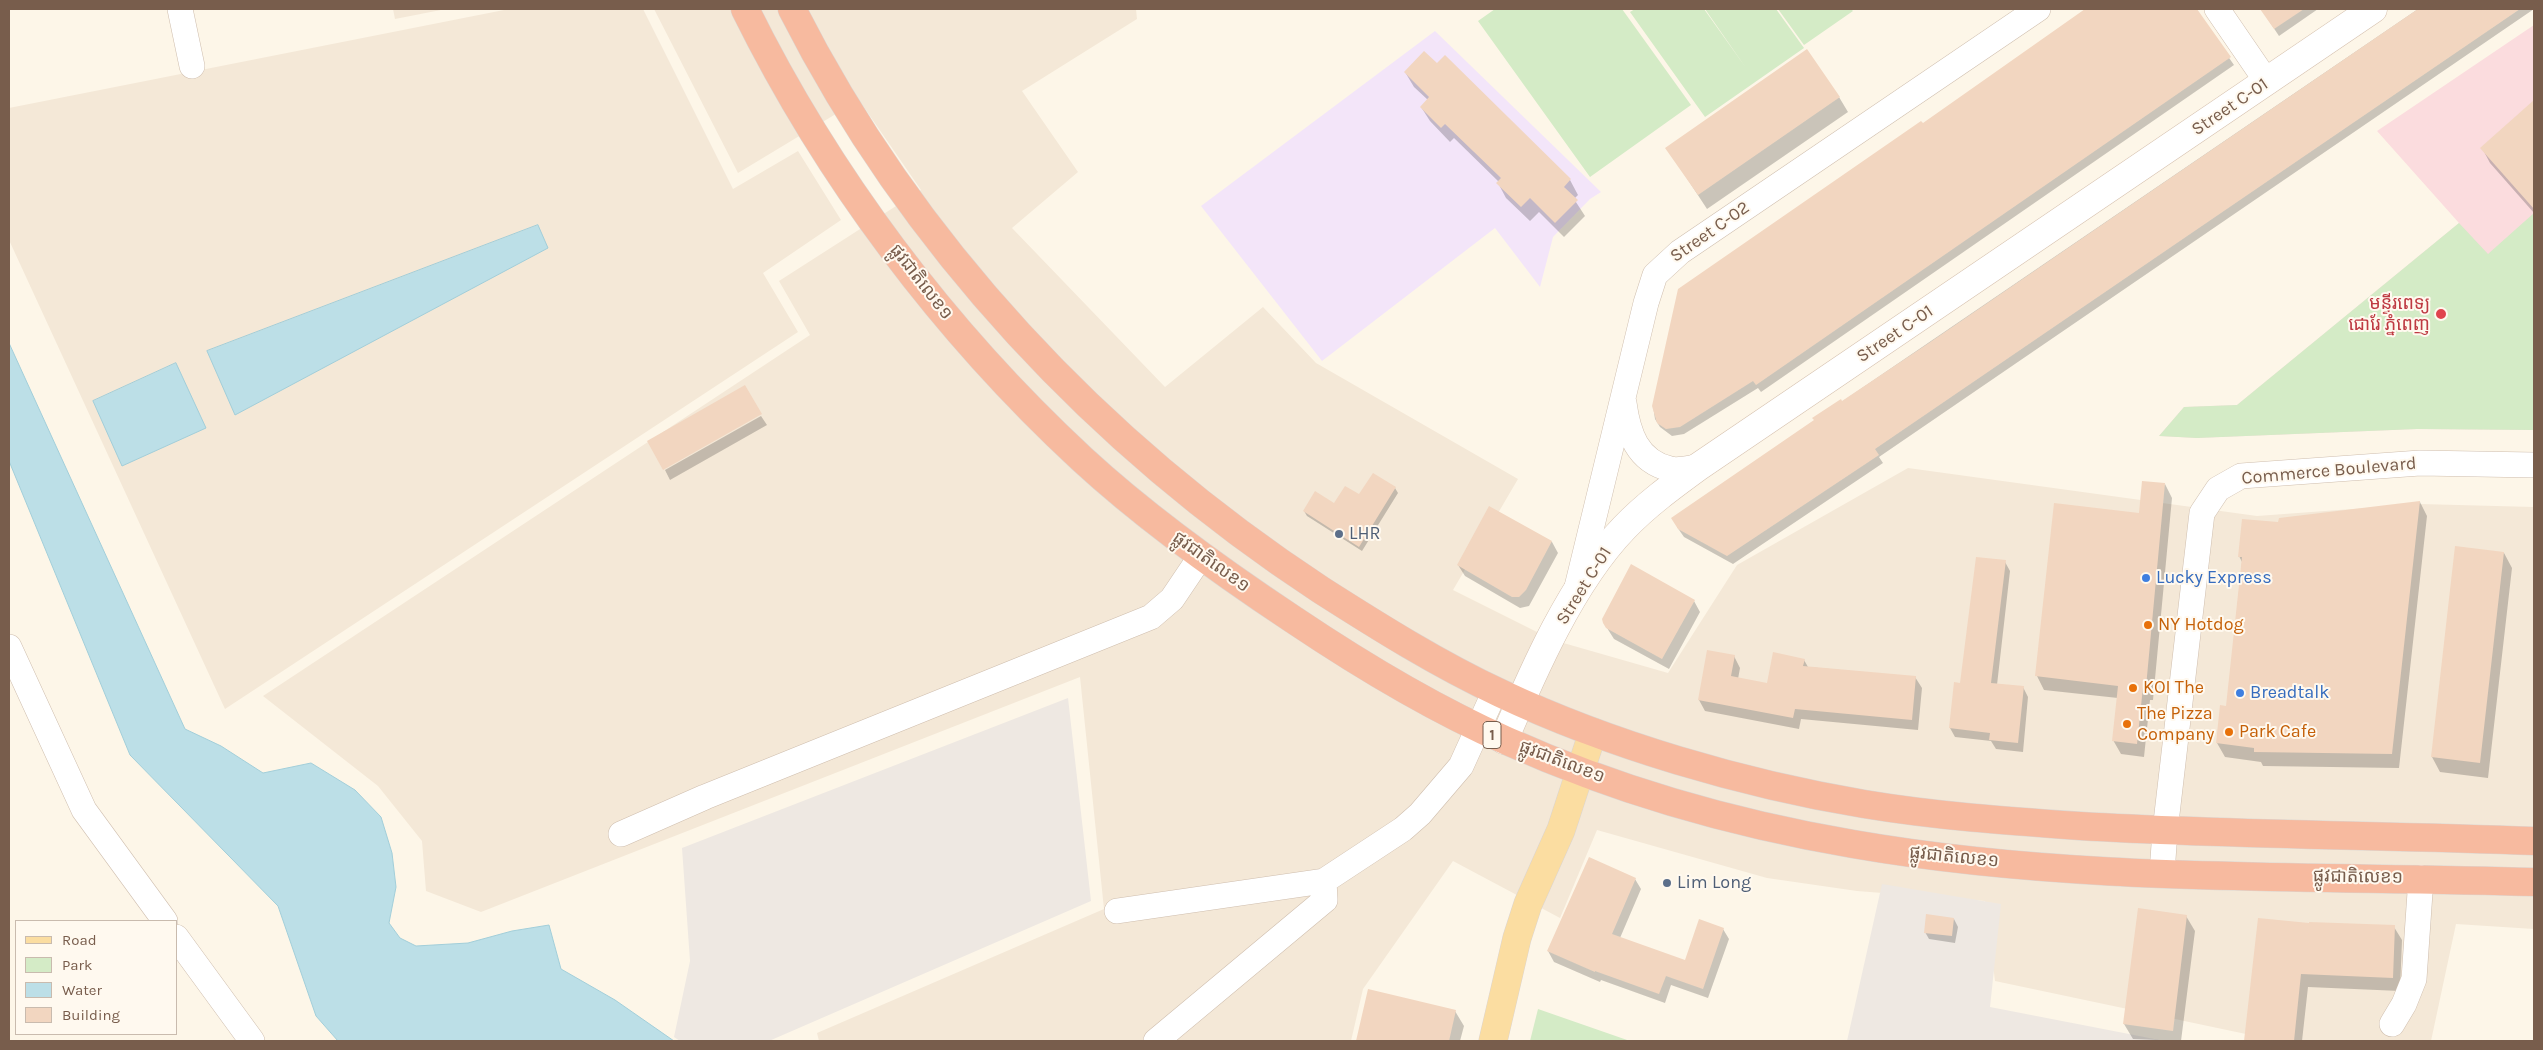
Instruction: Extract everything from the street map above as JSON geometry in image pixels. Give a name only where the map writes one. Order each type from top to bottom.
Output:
[{"type":"highway","name":"ផ្លូវជាតិលេខ១","points":[[745,9],[767,54],[838,169],[917,280],[954,326],[1027,405],[1083,459],[1142,511],[1201,556],[1325,641],[1404,689],[1492,734],[1580,771],[1720,815],[1802,835],[1913,853],[2053,867],[2162,873],[2534,882]]},
{"type":"highway","name":"1","points":[[792,9],[856,121],[902,190],[950,254],[1006,321],[1113,430],[1169,480],[1268,555],[1424,653],[1495,691],[1593,732],[1731,775],[1862,804],[1937,814],[2165,831],[2534,840]]},
{"type":"main road","points":[[1493,1041],[1517,938],[1528,904],[1561,830],[1593,732]]},
{"type":"street","points":[[180,9],[192,66]]},
{"type":"street","name":"Street C-02","points":[[1576,592],[1623,392],[1655,275],[1666,262],[2038,9]]},
{"type":"street","points":[[2217,9],[2267,82]]},
{"type":"street","name":"Street C-01","points":[[1492,734],[1520,702],[1576,592],[1604,551],[1649,504],[1698,467],[2374,9]]},
{"type":"street","points":[[1623,392],[1628,429],[1636,447],[1650,460],[1671,469],[1698,467]]},
{"type":"street","name":"Commerce Boulevard","points":[[2162,873],[2165,831],[2202,513],[2218,489],[2241,476],[2286,471],[2420,463],[2534,465]]},
{"type":"street","points":[[620,834],[705,797],[1151,617],[1172,599],[1201,556]]},
{"type":"street","points":[[9,647],[84,810],[164,920]]},
{"type":"street","points":[[1116,911],[1324,882],[1402,829],[1420,814],[1461,766],[1492,734],[1495,691]]},
{"type":"street","points":[[2392,1024],[2404,1004],[2414,979],[2421,878]]},
{"type":"street","points":[[1156,1041],[1325,900],[1324,882]]},
{"type":"street","points":[[178,940],[252,1041]]},
{"type":"shaded area","points":[[393,9],[446,9],[395,19]]},
{"type":"shaded area","points":[[509,9],[643,9],[733,189],[798,151],[841,220],[763,273],[798,332],[225,709],[9,240],[9,108]]},
{"type":"shaded area","points":[[654,9],[1136,9],[1137,19],[1022,91],[1078,172],[1012,228],[1165,387],[1263,307],[1316,363],[1518,479],[1453,590],[1553,640],[1668,673],[1737,565],[1908,468],[2257,516],[2420,504],[2534,507],[2534,929],[2456,924],[2431,1041],[2279,1041],[1995,981],[1985,901],[1857,891],[1767,878],[1597,830],[1560,918],[1453,861],[1363,989],[1351,1041],[819,1041],[817,1033],[1104,909],[1080,677],[481,912],[426,891],[422,841],[378,786],[263,696],[810,335],[779,281],[921,190],[859,100],[738,173]]},
{"type":"shaded area","name":"មន្ទីរពេទ្យ ជោរែ ភ្នំពេញ","points":[[2534,25],[2534,430],[2417,429],[2197,438],[2159,436],[2184,407],[2237,405],[2459,223],[2377,131]]},
{"type":"shaded area","points":[[1435,31],[1601,192],[1590,199],[1553,237],[1540,287],[1495,228],[1322,361],[1201,206]]},
{"type":"shaded area","points":[[1068,698],[1091,901],[769,1041],[680,1041],[674,1037],[690,961],[682,848]]},
{"type":"shaded area","points":[[1882,884],[2001,904],[1990,1007],[2165,1041],[1847,1041]]},
{"type":"green space","points":[[1495,9],[1622,9],[1691,105],[1590,177],[1478,21]]},
{"type":"green space","points":[[1635,9],[1704,9],[1746,68],[1705,9],[1776,9],[1804,48],[1705,117],[1630,12]]},
{"type":"green space","points":[[1778,9],[1851,9],[1853,11],[1804,45]]},
{"type":"green space","name":"មន្ទីរពេទ្យ ជោរែ ភ្នំពេញ","points":[[2534,213],[2534,430],[2417,429],[2197,438],[2159,436],[2184,407],[2237,405],[2459,223],[2488,254]]},
{"type":"green space","points":[[1538,1009],[1630,1041],[1530,1041]]},
{"type":"water","points":[[538,225],[548,248],[235,415],[207,351]]},
{"type":"water","points":[[9,343],[185,729],[221,746],[263,773],[311,763],[355,790],[381,817],[392,853],[396,887],[389,923],[400,938],[416,946],[468,943],[512,931],[549,925],[561,969],[615,1000],[674,1041],[338,1041],[316,1016],[278,906],[130,755],[9,461]]},
{"type":"water","points":[[176,363],[206,428],[122,466],[93,401]]},
{"type":"building","points":[[2085,9],[2197,9],[2231,57],[1756,385],[1753,381],[1680,427],[1666,429],[1657,423],[1652,406],[1678,289],[1921,121],[1923,123]]},
{"type":"building","points":[[2260,9],[2304,9],[2274,29]]},
{"type":"building","points":[[2418,9],[2520,9],[1875,449],[1879,455],[1727,556],[1678,529],[1671,518],[1814,420],[1812,418],[1841,399],[1842,401],[1929,343]]},
{"type":"building","points":[[1807,49],[1840,97],[1698,195],[1665,148]]},
{"type":"building","points":[[1424,51],[1437,63],[1445,55],[1571,179],[1564,187],[1578,200],[1555,223],[1530,198],[1521,207],[1496,183],[1501,178],[1445,124],[1441,128],[1420,107],[1429,97],[1404,72]]},
{"type":"building","points":[[2534,100],[2534,209],[2480,148]]},
{"type":"building","points":[[745,385],[762,414],[663,470],[647,441]]},
{"type":"building","points":[[1373,473],[1396,487],[1359,547],[1303,511],[1315,491],[1334,503],[1345,486],[1359,494]]},
{"type":"building","points":[[2142,481],[2165,483],[2146,687],[2143,687],[2137,744],[2112,741],[2118,686],[2035,676],[2054,503],[2139,513]]},
{"type":"building","points":[[2420,501],[2392,754],[2254,752],[2254,748],[2216,743],[2220,705],[2226,706],[2242,557],[2238,557],[2242,519],[2278,522],[2279,518]]},
{"type":"building","points":[[1489,506],[1552,541],[1526,590],[1519,597],[1512,597],[1457,565]]},
{"type":"building","points":[[2455,546],[2504,552],[2480,763],[2431,757]]},
{"type":"building","points":[[1976,557],[2006,560],[1991,683],[2024,686],[2018,743],[1989,740],[1990,733],[1949,728],[1954,682],[1960,683]]},
{"type":"building","points":[[1631,564],[1695,600],[1662,659],[1606,628],[1603,623],[1602,619]]},
{"type":"building","points":[[1707,650],[1735,655],[1731,676],[1767,683],[1773,652],[1805,659],[1803,666],[1916,676],[1912,720],[1795,709],[1793,718],[1698,700]]},
{"type":"building","points":[[1589,857],[1636,878],[1612,934],[1685,960],[1699,919],[1724,928],[1703,989],[1666,976],[1659,994],[1595,972],[1547,951]]},
{"type":"building","points":[[2138,908],[2187,915],[2173,1031],[2123,1024]]},
{"type":"building","points":[[1926,914],[1954,918],[1952,936],[1924,933]]},
{"type":"building","points":[[2258,918],[2309,923],[2395,925],[2393,978],[2301,974],[2294,1041],[2244,1041]]},
{"type":"building","points":[[1368,989],[1456,1010],[1449,1041],[1356,1041]]},
{"type":"place","name":"មន្ទីរពេទ្យ ជោរែ ភ្នំពេញ","points":[[2441,314]]},
{"type":"place","name":"LHR","points":[[1339,534]]},
{"type":"place","name":"Lucky Express","points":[[2146,578]]},
{"type":"place","name":"NY Hotdog","points":[[2148,625]]},
{"type":"place","name":"KOI The","points":[[2133,688]]},
{"type":"place","name":"Breadtalk","points":[[2240,693]]},
{"type":"place","name":"The Pizza Company","points":[[2127,724]]},
{"type":"place","name":"Park Cafe","points":[[2229,732]]},
{"type":"place","name":"Lim Long","points":[[1667,883]]}]
